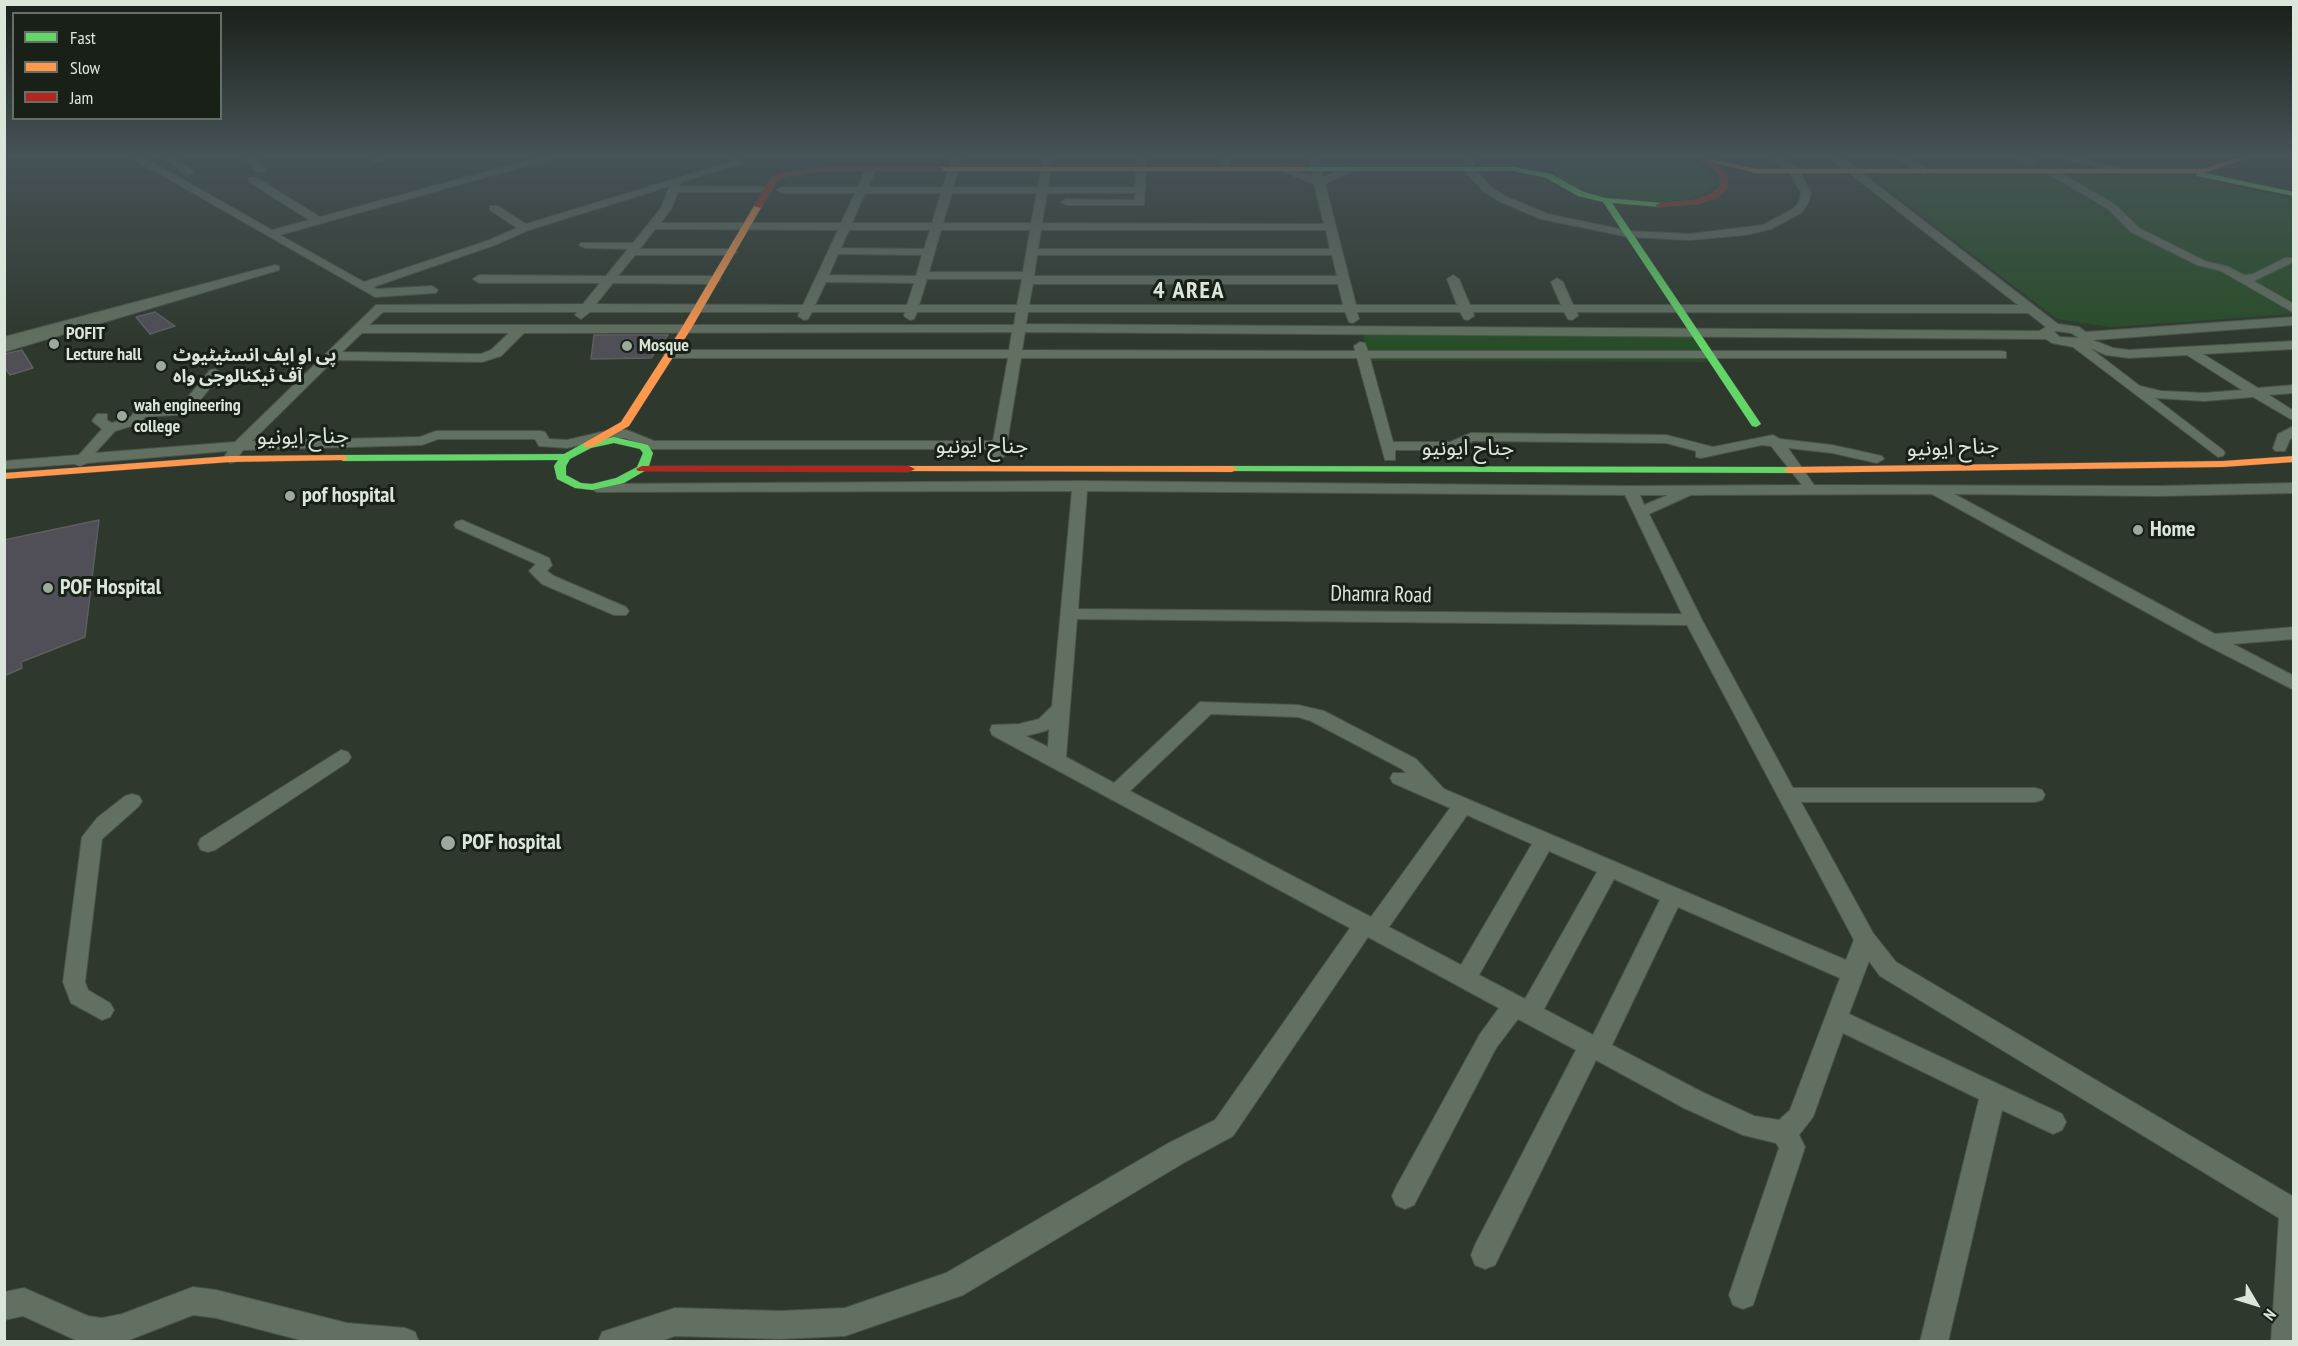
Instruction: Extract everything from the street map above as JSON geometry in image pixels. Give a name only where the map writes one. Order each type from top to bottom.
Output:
[{"type":"main road","points":[[588,445],[630,434],[670,354],[750,220]]},
{"type":"main road","points":[[1619,220],[1681,308],[1756,424]]},
{"type":"main road","points":[[610,434],[566,457],[559,471],[561,477],[568,482],[592,487],[620,481],[642,469],[647,461],[648,453],[630,434]]},
{"type":"main road","name":"جناح ایونیو","points":[[642,469],[1710,469],[1877,459],[2218,453],[2287,448]]},
{"type":"main road","name":"جناح ایونیو","points":[[648,453],[667,456],[999,451],[1389,452],[1690,457],[1864,470],[2223,464],[2294,459]]},
{"type":"main road","name":"جناح ایونیو","points":[[4,476],[230,459],[566,457]]},
{"type":"main road","name":"جناح ایونیو","points":[[4,488],[282,468],[542,468],[559,471]]},
{"type":"street","points":[[246,220],[375,293],[432,290]]},
{"type":"street","points":[[271,234],[322,220]]},
{"type":"street","points":[[512,220],[525,228]]},
{"type":"street","points":[[364,286],[481,247],[525,228],[557,220]]},
{"type":"street","points":[[570,329],[657,220]]},
{"type":"street","points":[[799,329],[848,220]]},
{"type":"street","points":[[905,329],[914,307],[939,220]]},
{"type":"street","points":[[4,465],[239,446],[399,443],[422,441],[436,435],[540,435],[544,443],[567,444],[610,434],[630,434],[652,445],[999,451],[1038,220]]},
{"type":"street","points":[[1136,330],[1139,220]]},
{"type":"street","points":[[1329,220],[1389,452],[1453,446],[1471,437],[1666,439],[1711,451]]},
{"type":"street","points":[[1558,220],[1629,234],[1719,236],[1767,227],[1784,220]]},
{"type":"street","points":[[1913,220],[2030,309],[2060,341],[2294,321]]},
{"type":"street","points":[[2125,220],[2135,230],[2195,261],[2225,269],[2294,303]]},
{"type":"street","points":[[652,226],[1037,227],[1138,267],[1234,280],[1337,252]]},
{"type":"street","points":[[230,459],[239,446],[380,308],[914,307],[1024,309],[1138,267],[1230,227],[1330,226]]},
{"type":"street","points":[[1230,227],[1238,328]]},
{"type":"street","points":[[585,245],[731,252]]},
{"type":"street","points":[[833,251],[930,252]]},
{"type":"street","points":[[1033,252],[1234,280],[1350,308],[2030,309]]},
{"type":"street","points":[[2244,279],[2289,260]]},
{"type":"street","points":[[821,278],[1029,278],[1138,267],[1234,280],[1343,280]]},
{"type":"street","points":[[4,341],[266,268],[275,268],[4,348]]},
{"type":"street","points":[[479,279],[714,280]]},
{"type":"street","points":[[1453,279],[1474,330]]},
{"type":"street","points":[[2244,279],[2294,309]]},
{"type":"street","points":[[1557,282],[1579,331]]},
{"type":"street","points":[[359,330],[1238,328],[2050,331]]},
{"type":"street","points":[[332,356],[482,358],[496,353],[520,329]]},
{"type":"street","points":[[2158,331],[2294,417]]},
{"type":"street","points":[[2083,340],[2111,352],[2129,354],[2294,345]]},
{"type":"street","points":[[2083,340],[2136,389],[2218,453]]},
{"type":"street","points":[[670,354],[2001,355]]},
{"type":"street","points":[[73,471],[106,423],[136,420],[140,413],[184,411],[215,373]]},
{"type":"street","points":[[2136,389],[2161,394],[2204,397],[2294,389]]},
{"type":"street","points":[[1756,424],[1786,464],[1819,489]]},
{"type":"street","points":[[2287,448],[2283,437],[2294,430]]},
{"type":"street","points":[[1690,457],[1770,441],[1832,449],[1877,459]]},
{"type":"street","points":[[1786,464],[1788,490]]},
{"type":"street","points":[[1710,469],[1788,490]]},
{"type":"street","points":[[1819,489],[1864,470]]},
{"type":"street","points":[[592,487],[1080,486],[1630,491],[2294,488]]},
{"type":"street","points":[[1056,760],[1080,486]]},
{"type":"street","points":[[1641,512],[1694,490]]},
{"type":"street","points":[[1867,490],[1972,512]]},
{"type":"street","points":[[1630,491],[1693,620],[1865,940],[1888,969],[2293,1212],[2285,1341]]},
{"type":"street","points":[[1937,491],[1972,512],[2294,684]]},
{"type":"street","points":[[462,525],[543,561],[544,564],[537,570],[548,580],[620,611]]},
{"type":"street","name":"Dhamra Road","points":[[1069,614],[1693,620]]},
{"type":"street","points":[[2210,640],[2294,633]]},
{"type":"street","points":[[1060,707],[1046,724],[1019,731],[999,730],[1693,1100],[1752,1127],[1784,1133],[1792,1147],[1743,1295]]},
{"type":"street","points":[[1117,792],[1208,707],[1298,711],[1317,716],[1410,764],[1430,782],[1438,795]]},
{"type":"street","points":[[208,844],[341,757]]},
{"type":"street","points":[[1400,778],[1853,973]]},
{"type":"street","points":[[1787,795],[2035,795]]},
{"type":"street","points":[[102,1010],[78,996],[74,982],[92,837],[104,823],[132,801]]},
{"type":"street","points":[[612,1341],[675,1322],[780,1325],[845,1322],[953,1285],[1176,1153],[1224,1128],[1370,926],[1463,806]]},
{"type":"street","points":[[1465,978],[1544,841]]},
{"type":"street","points":[[1405,1196],[1488,1041],[1523,1009],[1609,869]]},
{"type":"street","points":[[1485,1255],[1673,897]]},
{"type":"street","points":[[1784,1133],[1800,1117],[1865,940]]},
{"type":"street","points":[[1836,1019],[2053,1122]]},
{"type":"street","points":[[1934,1341],[1994,1094]]},
{"type":"street","points":[[4,1306],[24,1302],[87,1330],[102,1332],[122,1328],[194,1301],[216,1304],[347,1337],[405,1341]]},
{"type":"green space","points":[[1928,220],[2293,220],[2293,314],[2110,327],[2057,319]]},
{"type":"green space","points":[[1373,332],[1681,334],[1695,337],[1710,362],[1371,361],[1363,336]]},
{"type":"building","points":[[155,312],[175,326],[150,334],[136,317]]},
{"type":"building","name":"Mosque","points":[[594,335],[668,335],[651,358],[591,359]]},
{"type":"building","points":[[22,350],[33,368],[10,375],[4,367],[4,354]]},
{"type":"building","name":"POF Hospital","points":[[99,520],[85,637],[21,662],[22,668],[4,676],[4,540]]},
{"type":"traffic: fast","points":[[1619,220],[1756,424]]},
{"type":"traffic: fast","points":[[614,440],[644,447],[648,453],[642,469],[620,481],[592,487],[579,486],[561,477],[560,466],[566,457],[588,445],[614,440]]},
{"type":"traffic: fast","points":[[343,458],[566,457]]},
{"type":"traffic: fast","points":[[1232,469],[1789,470]]},
{"type":"traffic: slow","points":[[588,445],[625,424],[686,329],[750,220]]},
{"type":"traffic: slow","points":[[4,476],[230,459],[343,458]]},
{"type":"traffic: slow","points":[[1789,470],[2223,464],[2294,459]]},
{"type":"traffic: slow","points":[[909,469],[1232,469]]},
{"type":"traffic: jam","points":[[642,469],[909,469]]},
{"type":"place","name":"POFIT Lecture hall","points":[[54,344]]},
{"type":"place","name":"Mosque","points":[[627,346]]},
{"type":"place","name":"پی او ایف انسٹیٹیوٹ آف ٹیکنالوجی واہ","points":[[161,366]]},
{"type":"place","name":"wah engineering college","points":[[122,416]]},
{"type":"place","name":"pof hospital","points":[[290,496]]},
{"type":"place","name":"Home","points":[[2138,530]]},
{"type":"place","name":"POF Hospital","points":[[48,588]]},
{"type":"place","name":"POF hospital","points":[[448,843]]},
{"type":"district","name":"4 AREA","points":[[1189,291]]}]
